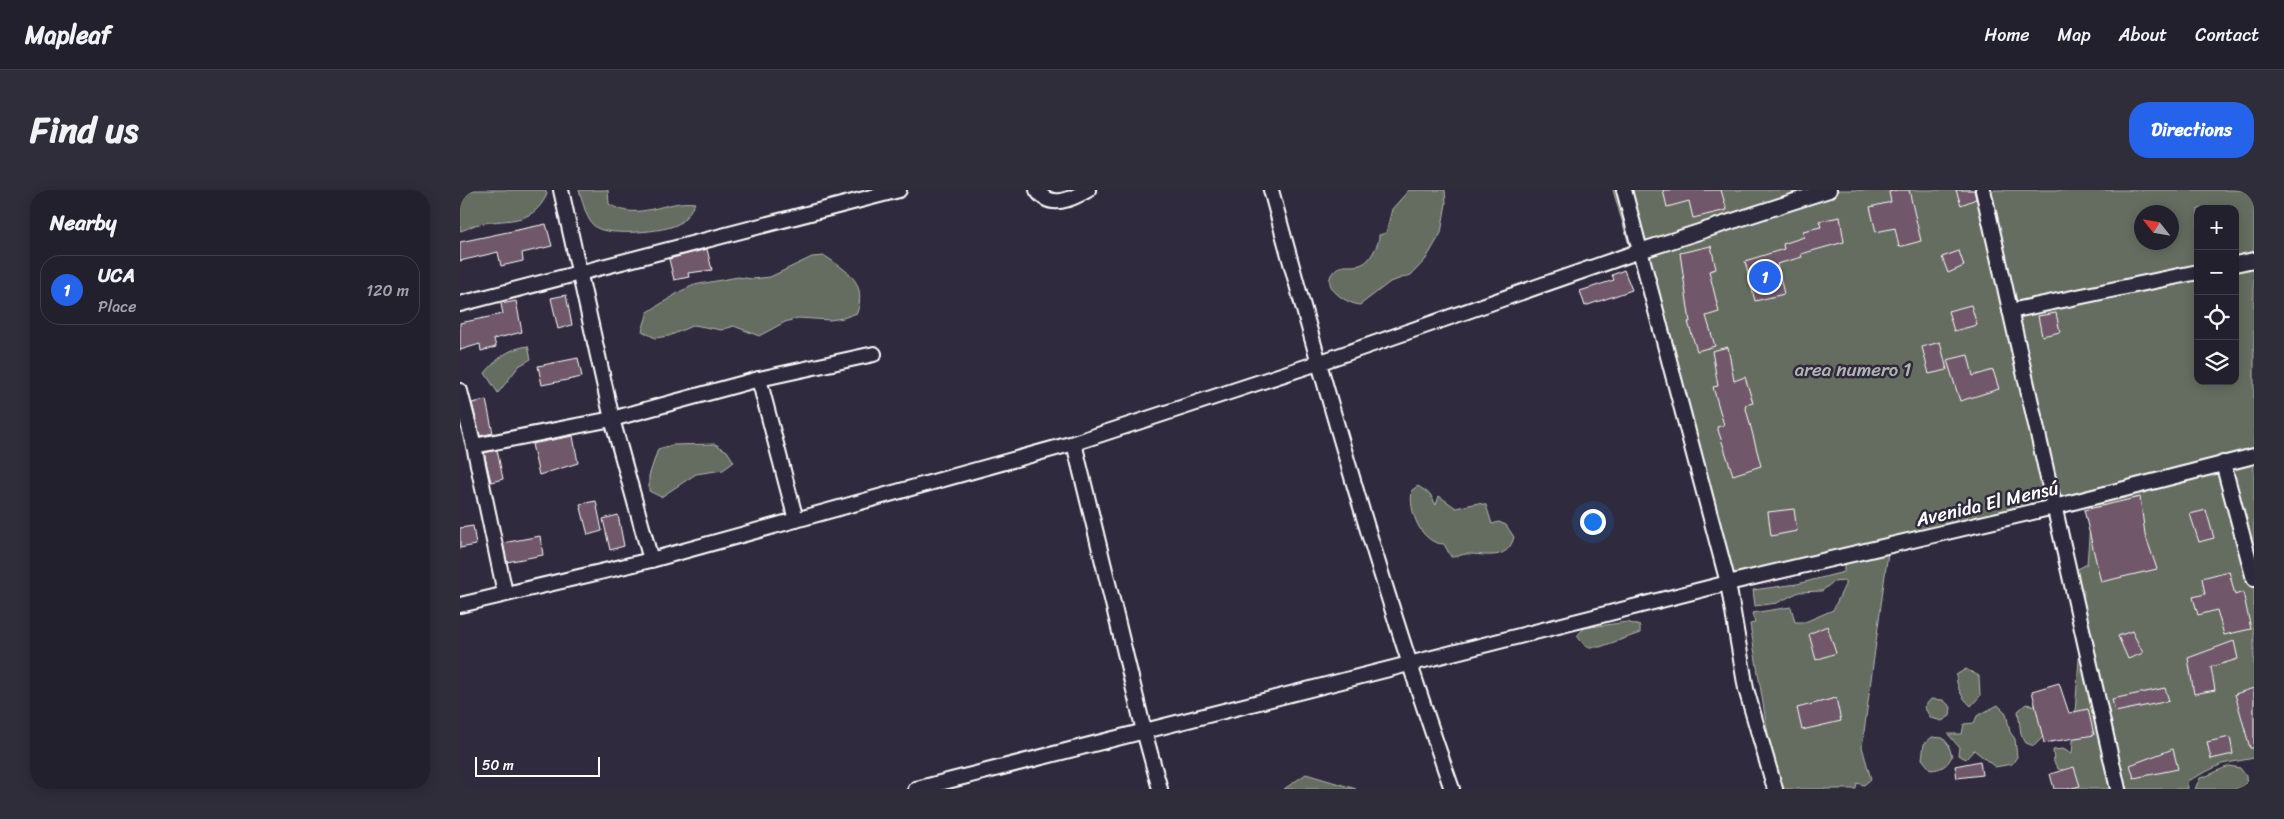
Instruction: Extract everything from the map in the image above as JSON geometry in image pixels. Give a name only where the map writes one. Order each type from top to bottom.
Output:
[{"type":"street","points":[[562,190],[612,419],[650,560]]},
{"type":"street","points":[[460,304],[899,190]]},
{"type":"street","points":[[1037,190],[1041,196],[1052,202],[1072,200],[1088,190]]},
{"type":"street","points":[[1271,190],[1318,363],[1409,664],[1452,789]]},
{"type":"street","points":[[1624,190],[1728,583],[1746,689],[1775,789]]},
{"type":"street","points":[[460,605],[650,560],[1074,443],[1318,363],[1640,252],[1829,190]]},
{"type":"street","points":[[1983,190],[2118,789]]},
{"type":"street","points":[[2239,263],[2254,260]]},
{"type":"street","points":[[2010,311],[2194,273]]},
{"type":"street","points":[[474,446],[612,419],[759,380],[874,354]]},
{"type":"street","points":[[759,380],[796,520]]},
{"type":"street","points":[[460,391],[474,446],[505,593]]},
{"type":"street","points":[[1074,443],[1144,731],[1160,789]]},
{"type":"street","name":"Avenida El Mensú","points":[[916,789],[1728,583],[2054,507],[2254,456]]},
{"type":"street","points":[[2223,463],[2254,579]]},
{"type":"green space","points":[[460,190],[545,190],[547,194],[541,205],[525,217],[475,225],[460,231]]},
{"type":"green space","points":[[579,190],[608,190],[609,204],[631,211],[641,211],[673,204],[695,203],[683,220],[671,227],[650,231],[614,232],[597,228],[593,225]]},
{"type":"green space","points":[[1409,190],[1445,190],[1446,203],[1441,233],[1426,259],[1411,275],[1390,282],[1360,305],[1349,302],[1337,294],[1330,284],[1333,272],[1342,266],[1363,264],[1368,260],[1377,245],[1379,235],[1386,233],[1392,209]]},
{"type":"green space","name":"area numero 1","points":[[1613,190],[2254,190],[2254,758],[2222,764],[2187,781],[2188,789],[2069,789],[2071,771],[2058,769],[2054,762],[2053,750],[2063,749],[2072,754],[2084,591],[2075,578],[2076,570],[2087,564],[2092,498],[1889,545],[1862,747],[1871,779],[1864,785],[1857,783],[1856,789],[1777,789],[1750,624],[1755,623],[1752,613],[1791,607],[1795,622],[1805,622],[1833,610],[1845,585],[1845,581],[1833,582],[1822,591],[1799,592],[1777,603],[1755,606],[1753,590],[1797,584],[1844,572],[1844,556],[1728,583]]},
{"type":"green space","points":[[825,256],[848,273],[857,285],[859,302],[857,313],[830,320],[798,318],[785,322],[759,336],[734,326],[721,330],[694,325],[669,336],[655,338],[642,331],[648,312],[694,285],[738,277],[752,279],[770,277],[812,257]]},
{"type":"green space","points":[[528,346],[531,359],[519,366],[498,393],[485,373],[504,355],[514,349]]},
{"type":"green space","points":[[715,444],[727,451],[734,462],[723,470],[696,474],[661,497],[649,491],[649,476],[658,449],[672,445]]},
{"type":"green space","points":[[1418,486],[1430,494],[1436,505],[1439,496],[1456,508],[1478,503],[1486,505],[1492,524],[1499,522],[1506,525],[1514,537],[1507,550],[1503,553],[1491,555],[1468,554],[1451,557],[1444,544],[1436,543],[1429,539],[1418,525],[1414,516],[1411,498],[1412,490]]},
{"type":"green space","points":[[1627,622],[1640,626],[1640,633],[1600,647],[1586,647],[1577,636],[1584,628]]},
{"type":"green space","points":[[1966,669],[1979,676],[1980,696],[1971,706],[1962,696],[1956,675]]},
{"type":"green space","points":[[1931,699],[1943,700],[1951,707],[1950,716],[1942,721],[1931,718],[1924,707]]},
{"type":"green space","points":[[2026,704],[2041,707],[2046,734],[2034,746],[2026,743],[2021,734],[2018,711]]},
{"type":"green space","points":[[1998,705],[2006,713],[2010,732],[2015,739],[2017,757],[2012,764],[1995,767],[1974,750],[1966,759],[1958,755],[1959,747],[1948,734],[1962,734],[1964,724],[1974,723],[1977,716]]},
{"type":"green space","points":[[1932,737],[1943,738],[1948,744],[1952,756],[1944,766],[1931,770],[1922,759],[1924,744]]},
{"type":"green space","points":[[2230,766],[2240,768],[2246,776],[2247,789],[2195,789],[2200,778]]},
{"type":"green space","points":[[1306,774],[1356,789],[1284,789]]},
{"type":"building","points":[[1663,190],[1721,190],[1727,210],[1693,218],[1689,201],[1667,207]]},
{"type":"building","points":[[1909,190],[1921,241],[1899,247],[1895,228],[1876,232],[1870,207],[1891,202],[1889,192]]},
{"type":"building","points":[[1956,190],[1974,190],[1976,199],[1961,205]]},
{"type":"building","points":[[1840,217],[1844,242],[1801,254],[1802,257],[1777,264],[1784,294],[1755,301],[1745,261],[1784,249],[1783,244],[1804,237],[1803,231],[1821,227],[1819,221]]},
{"type":"building","points":[[546,224],[552,246],[522,253],[523,261],[501,266],[498,252],[460,261],[460,242]]},
{"type":"building","points":[[1711,246],[1716,269],[1709,271],[1719,312],[1706,316],[1715,346],[1697,351],[1688,322],[1690,322],[1680,253]]},
{"type":"building","points":[[707,249],[712,270],[688,273],[689,277],[674,280],[669,259]]},
{"type":"building","points":[[1959,251],[1964,266],[1948,273],[1942,257]]},
{"type":"building","points":[[1624,270],[1632,290],[1585,306],[1580,291],[1614,280],[1612,275]]},
{"type":"building","points":[[566,295],[572,325],[558,329],[551,298]]},
{"type":"building","points":[[516,301],[522,332],[494,339],[496,347],[481,351],[480,344],[460,350],[460,323],[503,314],[501,304]]},
{"type":"building","points":[[1971,305],[1977,325],[1954,331],[1948,311]]},
{"type":"building","points":[[2056,313],[2060,332],[2042,336],[2038,316]]},
{"type":"building","points":[[1940,342],[1947,370],[1929,374],[1922,347]]},
{"type":"building","points":[[1728,347],[1734,381],[1745,377],[1753,403],[1745,405],[1761,466],[1733,475],[1717,427],[1724,425],[1713,387],[1718,386],[1712,351]]},
{"type":"building","points":[[1968,355],[1973,376],[1993,370],[1999,389],[1960,401],[1947,360]]},
{"type":"building","points":[[578,358],[582,377],[542,385],[538,366]]},
{"type":"building","points":[[486,400],[493,433],[480,436],[472,403]]},
{"type":"building","points":[[573,436],[578,463],[539,475],[532,444]]},
{"type":"building","points":[[497,450],[503,479],[491,482],[484,453]]},
{"type":"building","points":[[2140,497],[2145,534],[2157,569],[2101,582],[2084,510]]},
{"type":"building","points":[[596,501],[602,531],[588,535],[580,504]]},
{"type":"building","points":[[1794,509],[1797,531],[1771,536],[1768,512]]},
{"type":"building","points":[[2206,510],[2214,538],[2199,542],[2190,514]]},
{"type":"building","points":[[618,515],[624,546],[610,550],[603,519]]},
{"type":"building","points":[[473,526],[476,545],[460,548],[460,528]]},
{"type":"building","points":[[540,536],[543,555],[507,562],[503,543]]},
{"type":"building","points":[[2229,571],[2235,595],[2243,592],[2251,629],[2224,635],[2217,610],[2198,615],[2193,597],[2205,594],[2202,578]]},
{"type":"building","points":[[1827,626],[1836,653],[1816,660],[1809,634]]},
{"type":"building","points":[[2132,631],[2143,653],[2128,659],[2118,636]]},
{"type":"building","points":[[2234,641],[2238,659],[2211,667],[2215,690],[2194,694],[2188,658]]},
{"type":"building","points":[[2059,683],[2069,713],[2088,709],[2094,735],[2044,743],[2032,691]]},
{"type":"building","points":[[2165,688],[2169,701],[2115,712],[2112,699]]},
{"type":"building","points":[[2254,688],[2254,748],[2250,748],[2235,694]]},
{"type":"building","points":[[1836,698],[1841,721],[1802,730],[1797,708]]},
{"type":"building","points":[[2230,737],[2233,754],[2211,759],[2207,742]]},
{"type":"building","points":[[2173,749],[2178,769],[2134,778],[2130,765]]},
{"type":"building","points":[[1980,761],[1982,775],[1957,778],[1955,766]]},
{"type":"building","points":[[2074,767],[2080,786],[2068,789],[2054,789],[2050,774]]},
{"type":"place","name":"UCA","points":[[1765,277]]}]
